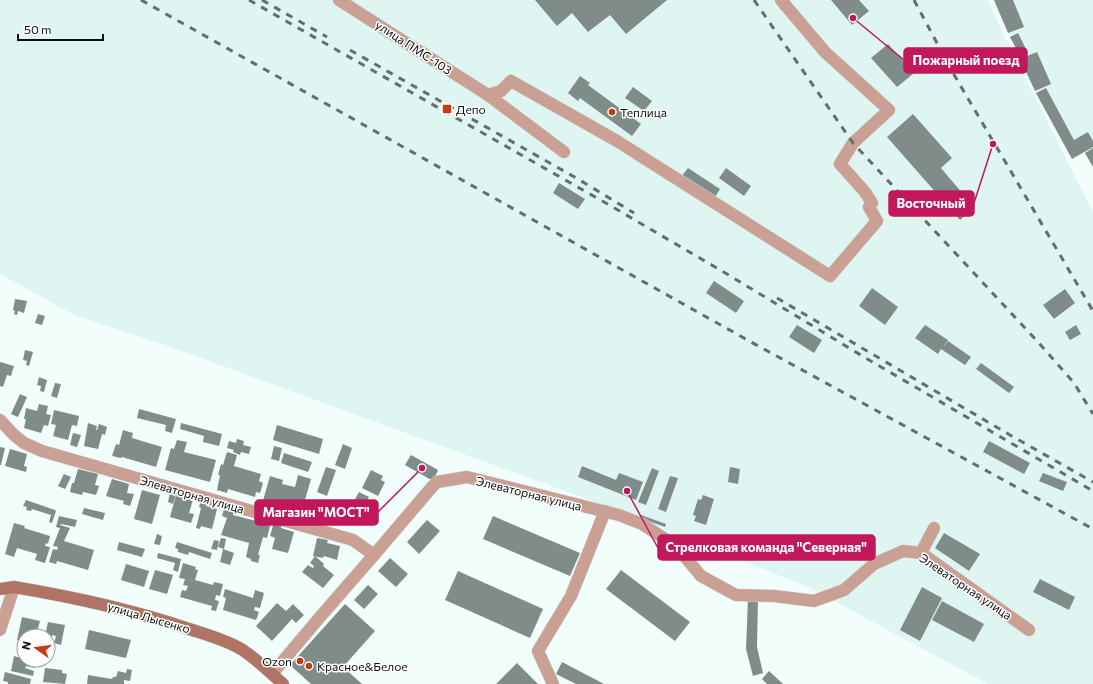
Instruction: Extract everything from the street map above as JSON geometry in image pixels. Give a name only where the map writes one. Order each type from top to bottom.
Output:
[{"type":"main road","name":"улица Лысенко","points":[[0,588],[14,587],[100,603],[140,613],[188,628],[241,649],[283,684]]},
{"type":"street","name":"улица ПМС-103","points":[[339,0],[488,95],[564,152]]},
{"type":"street","points":[[488,95],[501,91],[511,81],[618,141],[830,276],[876,221],[869,207],[872,203],[865,192],[840,164],[853,143],[889,110],[825,52],[780,0]]},
{"type":"street","name":"Элеваторная улица","points":[[0,420],[24,443],[42,451],[353,540],[374,555],[437,482],[467,478],[605,511],[642,524],[676,546],[701,576],[736,595],[774,596],[814,602],[844,590],[874,564],[903,551],[921,553],[1029,630]]},
{"type":"street","points":[[553,684],[538,651],[571,596],[605,511]]},
{"type":"street","points":[[921,553],[934,528]]},
{"type":"street","points":[[272,674],[374,555]]},
{"type":"street","points":[[0,630],[14,587]]},
{"type":"shaded area","points":[[0,0],[988,0],[1004,36],[1093,212],[1093,684],[988,684],[808,587],[609,507],[165,345],[74,315],[0,274]]},
{"type":"shaded area","points":[[994,0],[1093,0],[1093,167],[1084,152],[1072,159],[1035,91]]},
{"type":"building","points":[[535,0],[667,0],[626,34],[610,15],[588,32],[572,13],[557,26]]},
{"type":"building","points":[[831,0],[859,0],[869,11],[852,25]]},
{"type":"building","points":[[994,0],[1013,0],[1024,27],[1008,33]]},
{"type":"building","points":[[1018,33],[1027,51],[1019,54],[1010,37]]},
{"type":"building","points":[[888,44],[914,73],[897,87],[871,58]]},
{"type":"building","points":[[1037,52],[1051,84],[1035,91],[1020,59]]},
{"type":"building","name":"Теплица","points":[[580,76],[590,83],[588,85],[641,124],[632,136],[580,98],[578,101],[568,93]]},
{"type":"building","points":[[633,87],[652,101],[644,111],[625,98]]},
{"type":"building","points":[[1046,88],[1074,140],[1088,132],[1093,141],[1093,147],[1072,159],[1036,93]]},
{"type":"building","points":[[913,114],[952,158],[941,168],[974,207],[960,220],[887,137]]},
{"type":"building","points":[[1093,148],[1093,167],[1085,153]]},
{"type":"building","points":[[688,168],[720,189],[714,199],[681,177]]},
{"type":"building","points":[[726,168],[751,186],[744,196],[719,178]]},
{"type":"building","points":[[559,183],[585,199],[578,209],[553,193]]},
{"type":"building","points":[[714,281],[744,301],[736,313],[706,293]]},
{"type":"building","points":[[872,288],[898,307],[885,325],[859,306]]},
{"type":"building","points":[[1065,289],[1075,303],[1054,319],[1043,305]]},
{"type":"building","points":[[15,299],[27,301],[24,313],[18,311],[17,315],[14,314],[15,311],[13,310]]},
{"type":"building","points":[[38,314],[45,316],[42,325],[35,323]]},
{"type":"building","points":[[797,325],[822,340],[814,353],[789,337]]},
{"type":"building","points":[[925,325],[948,340],[943,347],[948,341],[971,357],[965,365],[941,349],[938,354],[915,338]]},
{"type":"building","points":[[1076,325],[1081,334],[1070,340],[1065,332]]},
{"type":"building","points":[[25,350],[33,352],[29,366],[26,365],[27,361],[23,360]]},
{"type":"building","points":[[0,362],[14,366],[11,376],[7,375],[3,387],[0,386]]},
{"type":"building","points":[[981,363],[1014,387],[1009,393],[976,369]]},
{"type":"building","points":[[39,377],[47,380],[44,392],[40,391],[41,386],[37,385]]},
{"type":"building","points":[[55,383],[61,384],[57,398],[51,396]]},
{"type":"building","points":[[20,394],[27,397],[18,417],[11,414]]},
{"type":"building","points":[[39,404],[48,406],[46,414],[51,415],[48,426],[44,425],[41,433],[24,428],[26,408],[37,411]]},
{"type":"building","points":[[139,409],[176,419],[172,433],[165,431],[166,425],[137,418]]},
{"type":"building","points":[[54,410],[79,416],[77,426],[72,425],[68,440],[53,436],[56,425],[51,424]]},
{"type":"building","points":[[88,423],[97,426],[96,430],[99,424],[107,427],[105,435],[102,434],[98,449],[84,446]]},
{"type":"building","points":[[181,423],[222,434],[219,446],[203,442],[204,436],[180,429]]},
{"type":"building","points":[[277,425],[323,439],[319,454],[273,440]]},
{"type":"building","points":[[123,430],[133,433],[132,438],[162,447],[156,467],[122,457],[112,456],[116,444],[119,445]]},
{"type":"building","points":[[73,433],[81,435],[77,447],[70,445]]},
{"type":"building","points":[[237,439],[244,441],[243,445],[251,447],[249,454],[241,452],[240,455],[233,452],[234,450],[227,448],[229,441],[236,443]]},
{"type":"building","points":[[177,440],[187,442],[184,452],[216,460],[210,482],[165,470],[171,448],[174,449]]},
{"type":"building","points":[[989,441],[1030,463],[1024,474],[983,452]]},
{"type":"building","points":[[343,444],[352,448],[345,469],[335,465]]},
{"type":"building","points":[[274,446],[282,448],[279,461],[271,459]]},
{"type":"building","points":[[0,447],[5,448],[1,465],[0,465]]},
{"type":"building","points":[[10,449],[27,454],[24,466],[27,467],[26,472],[5,466]]},
{"type":"building","points":[[227,452],[237,455],[234,466],[261,474],[259,481],[263,483],[260,493],[256,492],[255,497],[228,489],[227,493],[217,490],[220,475],[218,475],[221,464],[223,465]]},
{"type":"building","points":[[284,453],[312,462],[308,472],[281,463]]},
{"type":"building","points":[[411,455],[438,470],[433,481],[405,465]]},
{"type":"building","points":[[582,466],[616,480],[619,473],[643,482],[636,500],[578,477]]},
{"type":"building","points":[[326,467],[336,470],[327,496],[317,492]]},
{"type":"building","points":[[730,467],[740,469],[738,484],[728,482]]},
{"type":"building","points":[[652,468],[659,471],[646,505],[638,502]]},
{"type":"building","points":[[78,469],[98,474],[95,485],[99,486],[96,495],[83,492],[82,495],[70,492]]},
{"type":"building","points":[[371,470],[383,476],[381,480],[385,482],[378,496],[362,488]]},
{"type":"building","points":[[1043,473],[1067,482],[1063,491],[1039,481]]},
{"type":"building","points":[[64,474],[71,477],[65,489],[58,486]]},
{"type":"building","points":[[298,475],[311,479],[305,500],[310,501],[305,517],[289,513],[290,508],[270,502],[269,506],[262,504],[270,476],[283,480],[282,484],[295,487]]},
{"type":"building","points":[[670,476],[678,478],[666,512],[658,509]]},
{"type":"building","points":[[112,479],[129,484],[127,493],[134,494],[130,506],[123,504],[124,501],[106,496]]},
{"type":"building","points":[[142,490],[160,495],[152,524],[134,519]]},
{"type":"building","points":[[359,492],[369,497],[359,516],[349,510]]},
{"type":"building","points":[[170,493],[176,494],[173,504],[168,502]]},
{"type":"building","points":[[176,495],[193,500],[189,513],[194,514],[191,523],[170,517]]},
{"type":"building","points":[[703,495],[714,499],[706,525],[694,521],[696,516],[693,515],[698,499],[701,500]]},
{"type":"building","points":[[26,500],[55,510],[52,523],[49,522],[51,515],[32,509],[31,511],[26,510],[27,507],[23,506]]},
{"type":"building","points":[[201,500],[208,501],[206,506],[217,509],[212,529],[201,526],[200,529],[196,528],[201,508],[199,507]]},
{"type":"building","points":[[84,508],[105,513],[103,520],[82,514]]},
{"type":"building","points":[[224,509],[234,512],[233,515],[256,521],[257,517],[268,521],[267,525],[270,526],[267,538],[263,537],[258,555],[260,555],[258,563],[251,561],[251,559],[246,557],[249,543],[221,535],[227,518],[222,516]]},
{"type":"building","points":[[641,515],[666,524],[665,527],[640,518]]},
{"type":"building","points":[[59,516],[77,520],[75,527],[60,525],[70,528],[64,541],[94,550],[88,570],[57,561],[56,564],[49,562],[53,549],[57,550],[58,547],[53,546],[60,528],[56,527]]},
{"type":"building","points":[[493,516],[580,553],[570,576],[483,539]]},
{"type":"building","points":[[427,520],[440,531],[419,554],[407,542]]},
{"type":"building","points":[[274,522],[282,524],[281,528],[294,532],[288,553],[272,549],[275,538],[270,536]]},
{"type":"building","points":[[14,523],[25,526],[24,528],[50,536],[48,544],[46,543],[45,546],[50,547],[45,563],[35,560],[37,554],[17,548],[14,557],[5,554]]},
{"type":"building","points":[[944,533],[980,554],[969,571],[935,548]]},
{"type":"building","points":[[157,534],[162,536],[160,545],[154,544]]},
{"type":"building","points":[[221,538],[226,539],[224,549],[218,547]]},
{"type":"building","points":[[317,538],[328,540],[327,543],[340,546],[337,560],[324,556],[323,558],[313,556]]},
{"type":"building","points":[[214,540],[219,541],[217,550],[211,549]]},
{"type":"building","points":[[119,542],[145,549],[142,557],[117,550]]},
{"type":"building","points":[[177,542],[212,553],[210,559],[189,552],[188,555],[178,552],[178,549],[175,548]]},
{"type":"building","points":[[223,549],[234,553],[230,565],[220,562]]},
{"type":"building","points":[[158,553],[181,559],[178,572],[173,570],[175,563],[157,558]]},
{"type":"building","points":[[315,556],[324,564],[323,566],[334,575],[323,588],[302,572],[308,565],[313,568],[314,566],[310,563]]},
{"type":"building","points":[[390,558],[408,574],[396,587],[378,571]]},
{"type":"building","points":[[183,563],[196,567],[195,569],[198,570],[195,580],[213,585],[214,582],[223,584],[220,596],[216,595],[215,600],[219,601],[216,611],[211,610],[212,606],[180,597],[182,590],[186,591],[188,586],[183,585],[185,579],[179,578]]},
{"type":"building","points":[[126,564],[149,571],[144,587],[121,580]]},
{"type":"building","points":[[155,570],[173,575],[167,594],[149,589]]},
{"type":"building","points":[[621,570],[690,622],[675,641],[606,589]]},
{"type":"building","points":[[458,571],[543,609],[530,638],[445,600]]},
{"type":"building","points":[[1040,579],[1075,597],[1069,610],[1033,592]]},
{"type":"building","points":[[368,585],[378,594],[364,609],[354,600]]},
{"type":"building","points":[[922,587],[942,598],[920,641],[900,630]]},
{"type":"building","points":[[225,589],[253,598],[255,590],[264,593],[260,608],[255,607],[254,610],[259,612],[256,620],[223,610],[226,598],[223,597]]},
{"type":"building","points":[[748,599],[758,599],[757,647],[763,673],[753,676],[746,649]]},
{"type":"building","points":[[942,601],[984,624],[974,642],[932,620]]},
{"type":"building","points":[[277,603],[286,611],[293,604],[304,615],[296,623],[292,619],[272,641],[256,626]]},
{"type":"building","points":[[345,604],[375,631],[343,667],[362,684],[311,684],[290,665]]},
{"type":"building","points":[[22,617],[40,621],[38,628],[20,628]]},
{"type":"building","points":[[48,622],[65,625],[61,645],[56,644],[56,628],[47,628]]},
{"type":"building","points":[[89,630],[131,640],[126,658],[85,649]]},
{"type":"building","points":[[14,656],[16,657],[16,668],[25,668],[34,671],[33,676],[11,671]]},
{"type":"building","points":[[562,662],[604,684],[576,684],[556,674]]},
{"type":"building","points":[[517,663],[538,684],[496,684]]},
{"type":"building","points":[[45,668],[62,670],[62,673],[67,674],[65,684],[43,682]]},
{"type":"building","points":[[127,669],[132,670],[130,681],[124,680],[124,684],[87,684],[88,675],[112,679],[113,677],[116,677],[118,671],[126,673]]},
{"type":"building","points":[[769,671],[783,684],[767,684],[762,679]]},
{"type":"building","points":[[5,672],[31,679],[30,684],[8,684],[8,682],[3,681]]},
{"type":"railway","points":[[141,0],[751,342],[1093,529]]},
{"type":"railway","points":[[249,0],[611,206],[864,357],[1093,491]]},
{"type":"railway","points":[[262,0],[327,37]]},
{"type":"railway","points":[[754,0],[853,143],[1038,342],[1074,383],[1093,414]]},
{"type":"railway","points":[[914,0],[953,73],[1093,311]]},
{"type":"railway","points":[[350,50],[578,179],[634,213]]},
{"type":"railway","points":[[777,298],[1093,482]]},
{"type":"place","name":"Пожарный поезд","points":[[853,18]]},
{"type":"place","name":"Депо","points":[[447,109]]},
{"type":"place","name":"Теплица","points":[[612,112]]},
{"type":"place","name":"Восточный","points":[[993,144]]},
{"type":"place","name":"Магазин \"МОСТ\"","points":[[422,468]]},
{"type":"place","name":"Стрелковая команда \"Северная\"","points":[[627,491]]},
{"type":"place","name":"Ozon","points":[[300,661]]},
{"type":"place","name":"Красное&Белое","points":[[309,666]]}]
